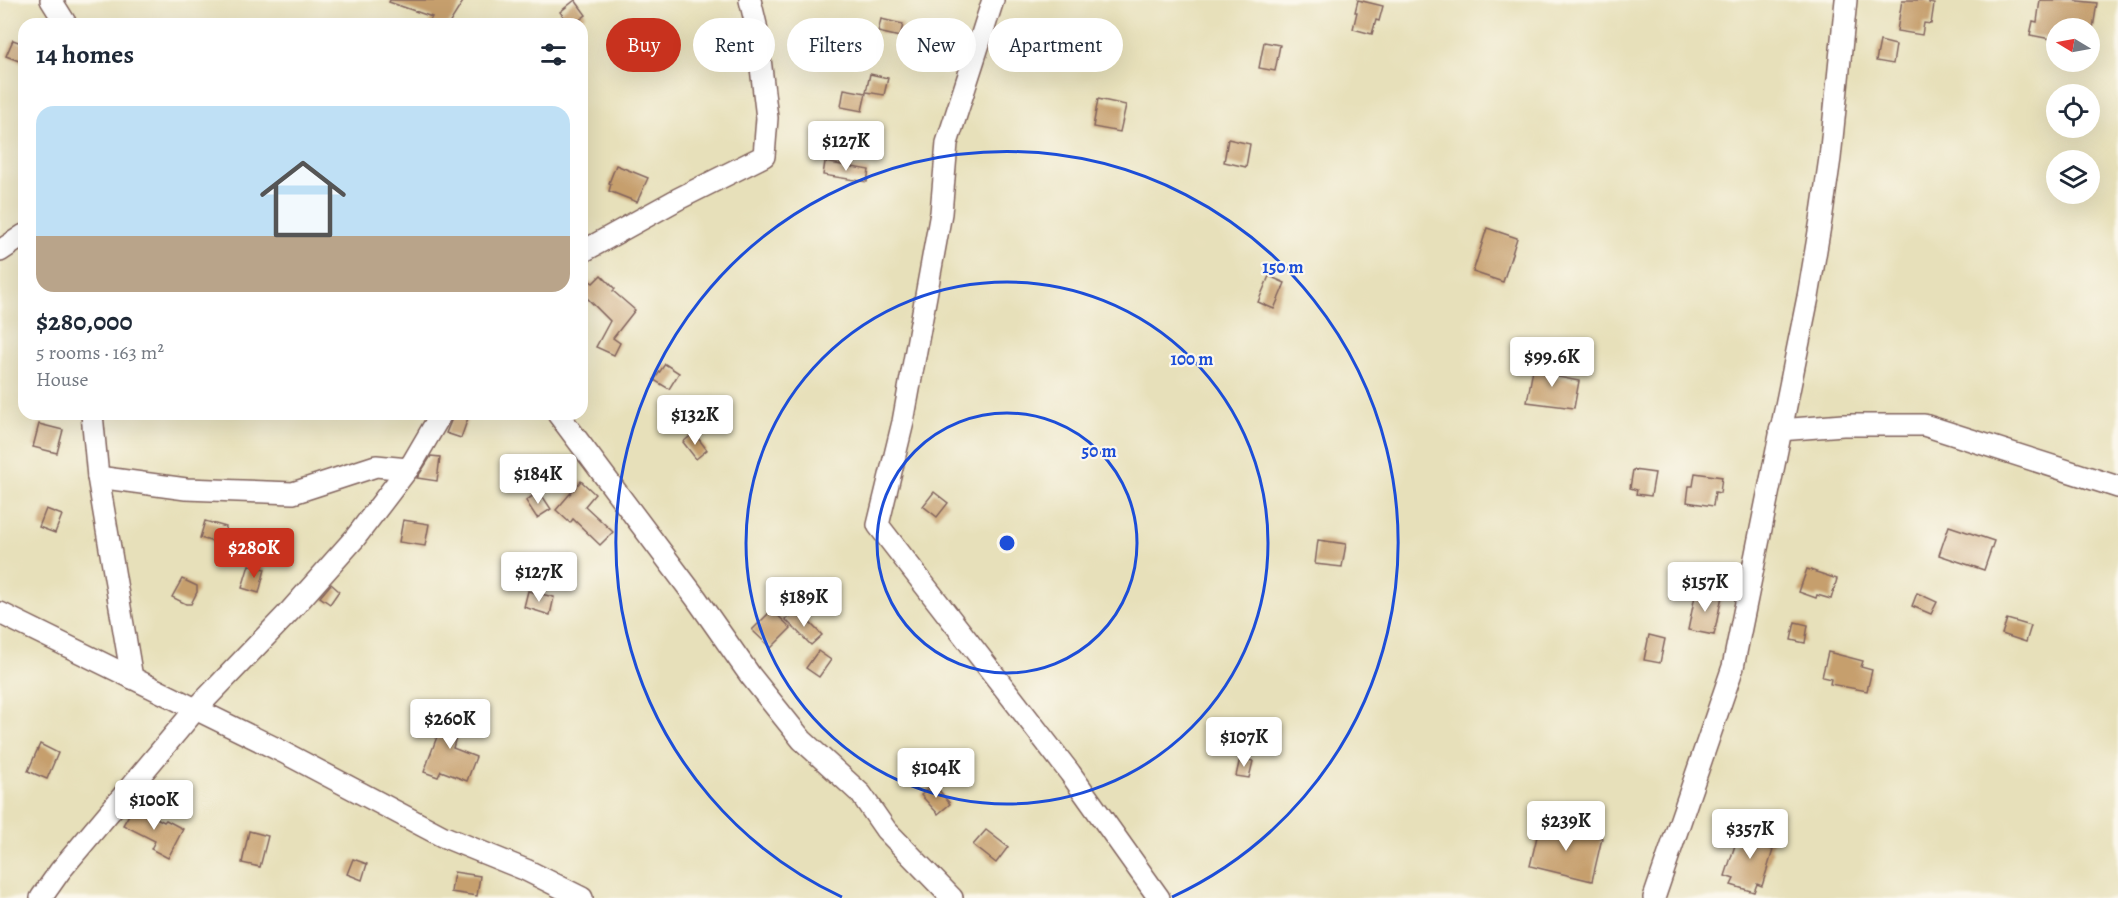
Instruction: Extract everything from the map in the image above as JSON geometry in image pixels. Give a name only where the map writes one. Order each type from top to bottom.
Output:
[{"type":"street","points":[[51,0],[62,18]]},
{"type":"street","points":[[588,249],[678,199],[764,156],[767,118],[756,26],[750,0]]},
{"type":"street","points":[[993,0],[947,143],[941,213],[903,422],[878,525],[1070,773],[1159,898]]},
{"type":"street","points":[[1654,898],[1733,667],[1808,297],[1830,158],[1846,0]]},
{"type":"street","points":[[0,251],[18,239]]},
{"type":"street","points":[[93,420],[98,477],[132,678]]},
{"type":"street","points":[[40,898],[195,710],[355,538],[408,469],[437,420]]},
{"type":"street","points":[[563,420],[642,524],[750,675],[794,730],[861,794],[886,830],[952,898]]},
{"type":"street","points":[[1780,430],[1843,425],[1924,425],[2118,488]]},
{"type":"street","points":[[98,477],[186,489],[293,493],[376,466],[408,469]]},
{"type":"street","points":[[0,613],[283,752],[442,836],[526,870],[582,898]]},
{"type":"building","points":[[390,0],[464,0],[453,18],[431,18],[389,2]]},
{"type":"building","points":[[575,0],[586,15],[582,18],[564,18],[560,12]]},
{"type":"building","points":[[1358,0],[1383,6],[1372,34],[1353,29]]},
{"type":"building","points":[[1902,0],[1929,0],[1929,3],[1934,4],[1931,24],[1924,23],[1922,35],[1897,31]]},
{"type":"building","points":[[2040,0],[2097,3],[2095,18],[2046,18],[2046,38],[2030,35],[2033,21],[2037,22]]},
{"type":"building","points":[[884,20],[896,22],[896,36],[884,33]]},
{"type":"building","points":[[13,40],[18,42],[18,61],[6,56]]},
{"type":"building","points":[[1880,41],[1896,45],[1893,64],[1876,61]]},
{"type":"building","points":[[1264,42],[1280,45],[1275,71],[1259,68]]},
{"type":"building","points":[[870,74],[888,78],[884,95],[866,92]]},
{"type":"building","points":[[844,89],[866,93],[862,111],[841,107]]},
{"type":"building","points":[[1098,99],[1126,105],[1120,132],[1093,127]]},
{"type":"building","points":[[1228,139],[1250,144],[1246,167],[1224,162]]},
{"type":"building","points":[[825,162],[869,170],[867,182],[823,175]]},
{"type":"building","points":[[616,165],[648,178],[637,202],[609,191],[611,184],[609,183]]},
{"type":"building","points":[[1487,228],[1517,238],[1503,282],[1473,272]]},
{"type":"building","points":[[601,275],[615,289],[613,291],[635,310],[613,338],[620,343],[614,355],[596,347],[610,321],[588,299],[588,283],[590,281],[593,283]]},
{"type":"building","points":[[1269,276],[1285,283],[1274,309],[1258,302]]},
{"type":"building","points":[[665,364],[679,373],[669,389],[654,380]]},
{"type":"building","points":[[1534,364],[1555,368],[1553,376],[1579,381],[1574,408],[1527,402]]},
{"type":"building","points":[[451,420],[467,420],[461,438],[446,433]]},
{"type":"building","points":[[39,424],[63,430],[57,453],[33,447]]},
{"type":"building","points":[[694,433],[707,450],[696,459],[683,442]]},
{"type":"building","points":[[431,456],[440,457],[437,481],[417,478]]},
{"type":"building","points":[[1633,470],[1655,473],[1651,496],[1636,494],[1637,490],[1630,488]]},
{"type":"building","points":[[1695,473],[1722,477],[1720,493],[1715,492],[1713,506],[1687,502],[1689,486],[1693,486]]},
{"type":"building","points":[[581,481],[595,494],[585,506],[613,532],[600,545],[573,519],[570,523],[556,510]]},
{"type":"building","points":[[539,491],[551,509],[537,518],[526,501]]},
{"type":"building","points":[[934,492],[948,503],[937,517],[923,506]]},
{"type":"building","points":[[46,509],[62,515],[55,533],[39,527]]},
{"type":"building","points":[[403,520],[429,524],[425,546],[399,542]]},
{"type":"building","points":[[205,521],[226,527],[221,544],[200,538]]},
{"type":"building","points":[[1949,526],[1994,541],[1984,570],[1939,555]]},
{"type":"building","points":[[1318,540],[1346,544],[1342,567],[1315,564]]},
{"type":"building","points":[[249,565],[265,569],[259,593],[242,588]]},
{"type":"building","points":[[1807,569],[1837,579],[1831,599],[1817,595],[1816,598],[1799,592]]},
{"type":"building","points":[[182,579],[197,586],[197,592],[191,604],[172,597]]},
{"type":"building","points":[[331,584],[339,591],[330,604],[320,597]]},
{"type":"building","points":[[528,591],[554,597],[550,615],[524,607]]},
{"type":"building","points":[[1696,591],[1722,596],[1714,635],[1688,630]]},
{"type":"building","points":[[1917,593],[1937,602],[1931,614],[1912,606]]},
{"type":"building","points":[[772,610],[791,628],[771,648],[752,630]]},
{"type":"building","points":[[802,611],[805,618],[822,635],[811,645],[785,619]]},
{"type":"building","points":[[2007,619],[2031,626],[2026,642],[2002,634]]},
{"type":"building","points":[[1795,622],[1808,625],[1805,643],[1791,640]]},
{"type":"building","points":[[1649,635],[1665,639],[1660,663],[1644,660]]},
{"type":"building","points":[[818,651],[831,660],[819,677],[806,668]]},
{"type":"building","points":[[1828,652],[1863,661],[1861,667],[1872,670],[1867,691],[1830,684],[1831,679],[1822,677]]},
{"type":"building","points":[[446,707],[463,710],[453,748],[476,757],[467,781],[441,771],[438,777],[424,772],[438,734],[440,735]]},
{"type":"building","points":[[40,744],[58,753],[47,779],[28,771]]},
{"type":"building","points":[[1240,758],[1253,761],[1249,778],[1236,776]]},
{"type":"building","points":[[934,784],[950,804],[938,814],[921,795]]},
{"type":"building","points":[[134,806],[183,829],[168,858],[151,849],[155,841],[123,825]]},
{"type":"building","points":[[1540,824],[1602,838],[1592,881],[1530,866]]},
{"type":"building","points":[[1753,829],[1769,834],[1768,837],[1773,839],[1770,849],[1773,850],[1762,886],[1757,884],[1754,892],[1731,885],[1734,879],[1725,876],[1740,830],[1751,834]]},
{"type":"building","points":[[986,830],[1008,847],[996,863],[973,845]]},
{"type":"building","points":[[249,831],[268,836],[260,867],[242,863]]},
{"type":"building","points":[[353,859],[367,864],[362,880],[347,874]]},
{"type":"building","points":[[454,872],[480,876],[477,896],[451,892]]}]
